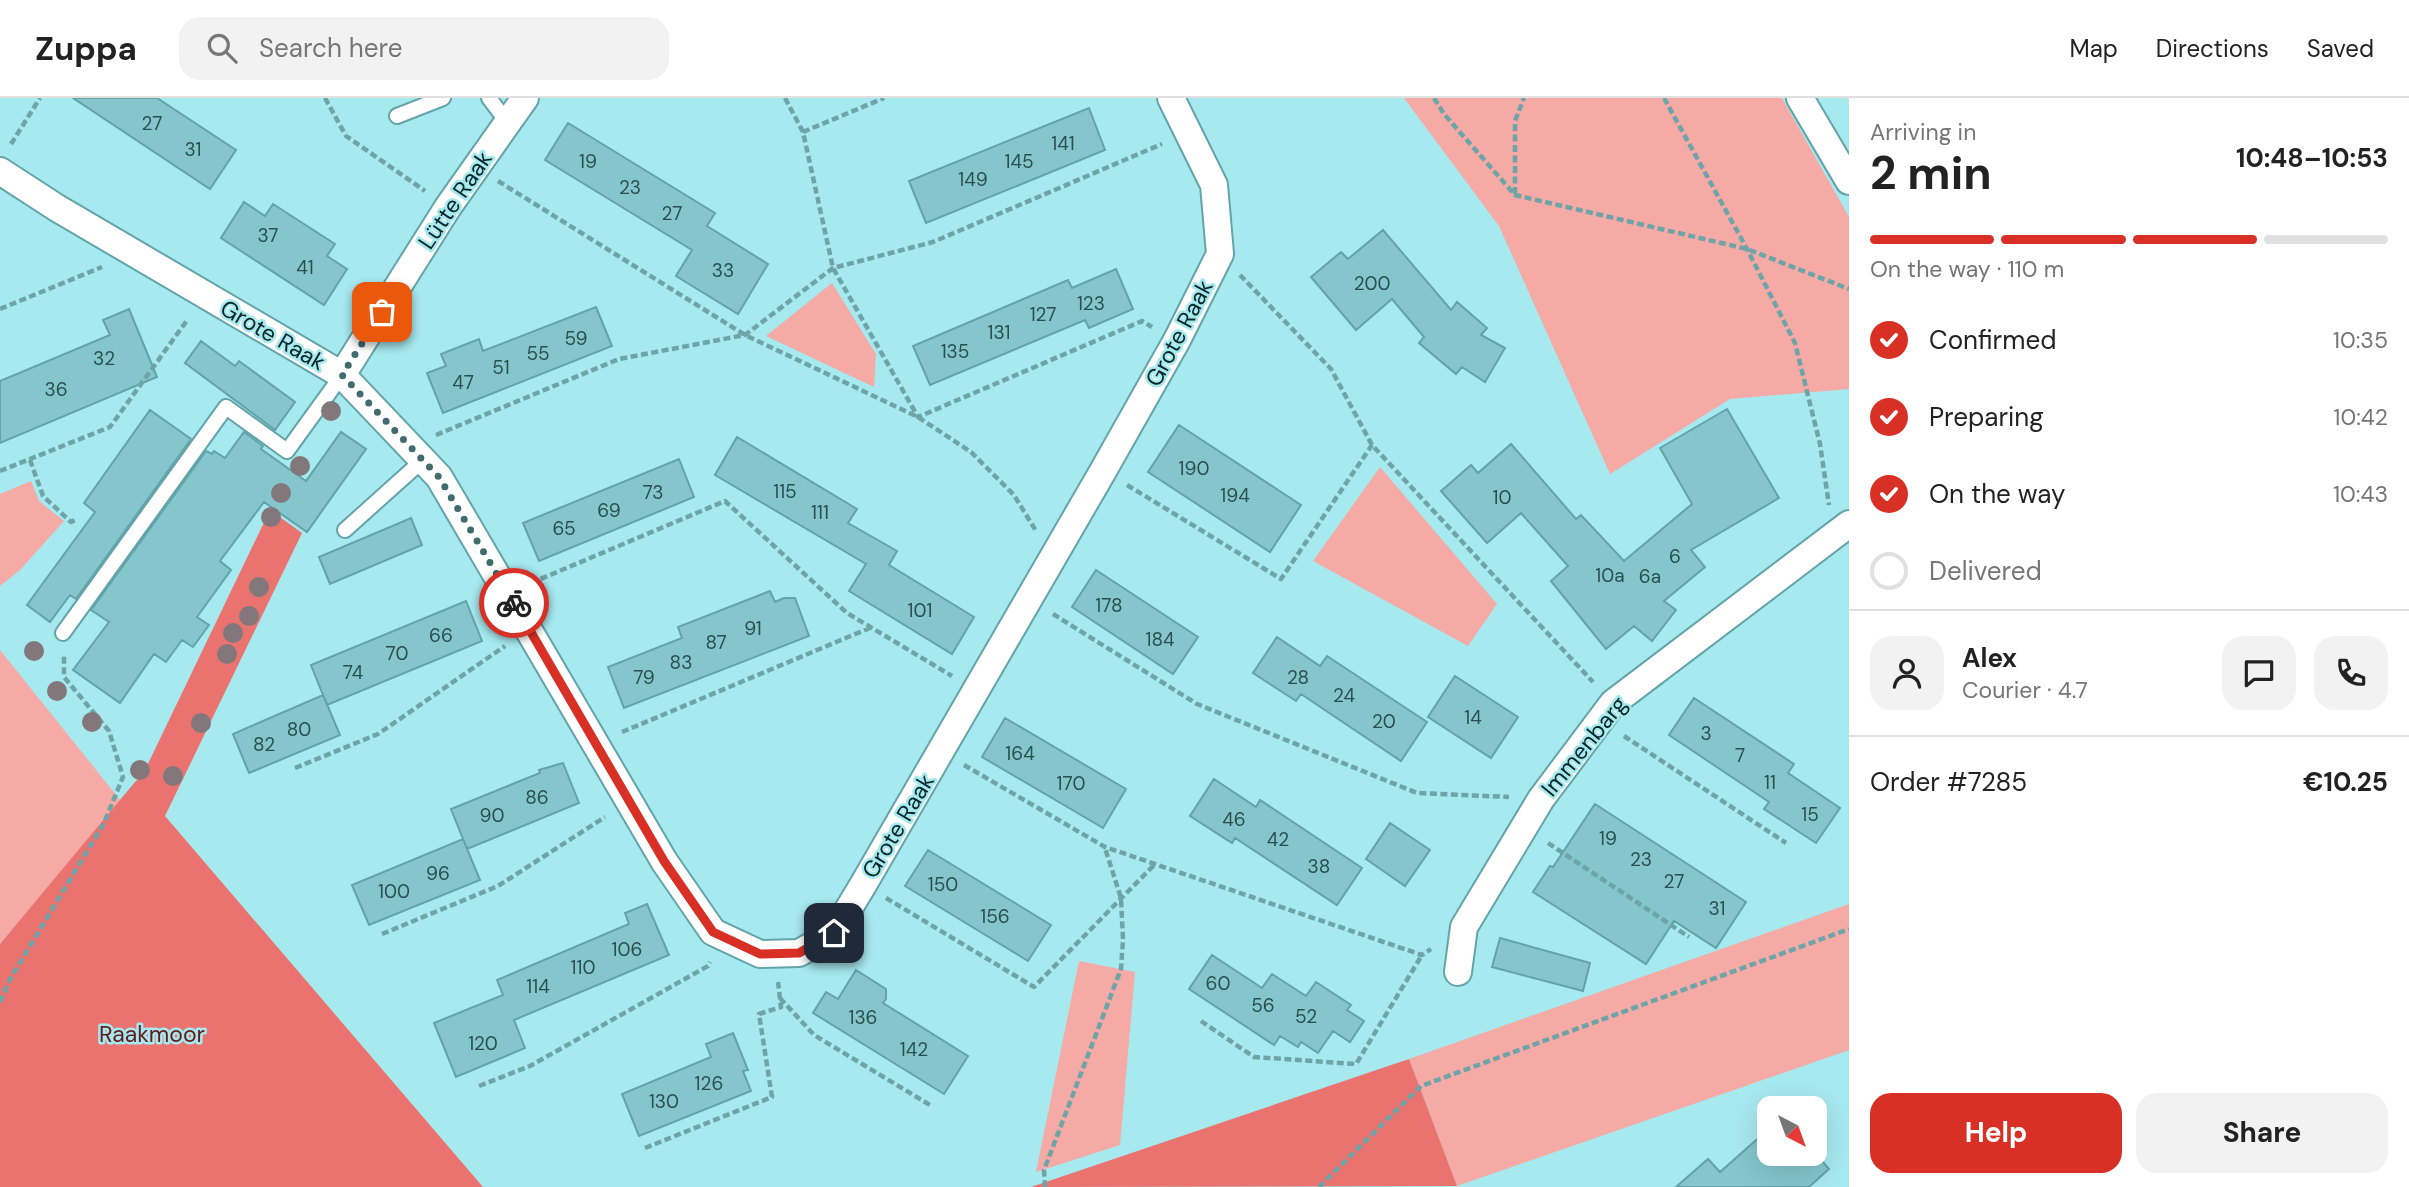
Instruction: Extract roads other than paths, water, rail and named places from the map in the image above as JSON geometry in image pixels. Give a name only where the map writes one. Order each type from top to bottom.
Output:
[{"type":"street","name":"Lütte Raak","points":[[342,375],[448,207],[526,98]]},
{"type":"street","name":"Grote Raak","points":[[3,161],[135,254],[342,375],[439,477],[664,861],[713,932],[760,954],[799,953],[834,933],[863,885],[1103,471],[1177,340],[1220,254],[1214,185],[1171,98]]},
{"type":"street","points":[[1800,98],[1849,181]]},
{"type":"street","name":"Immenbarg","points":[[1458,972],[1464,927],[1541,799],[1606,712],[1841,530]]},
{"type":"lane","points":[[397,116],[443,98]]},
{"type":"lane","points":[[489,98],[508,123]]},
{"type":"lane","points":[[63,633],[226,407],[287,451],[342,375]]},
{"type":"lane","points":[[345,530],[416,453]]},
{"type":"park label","name":"Raakmoor","points":[[152,1034]]}]
